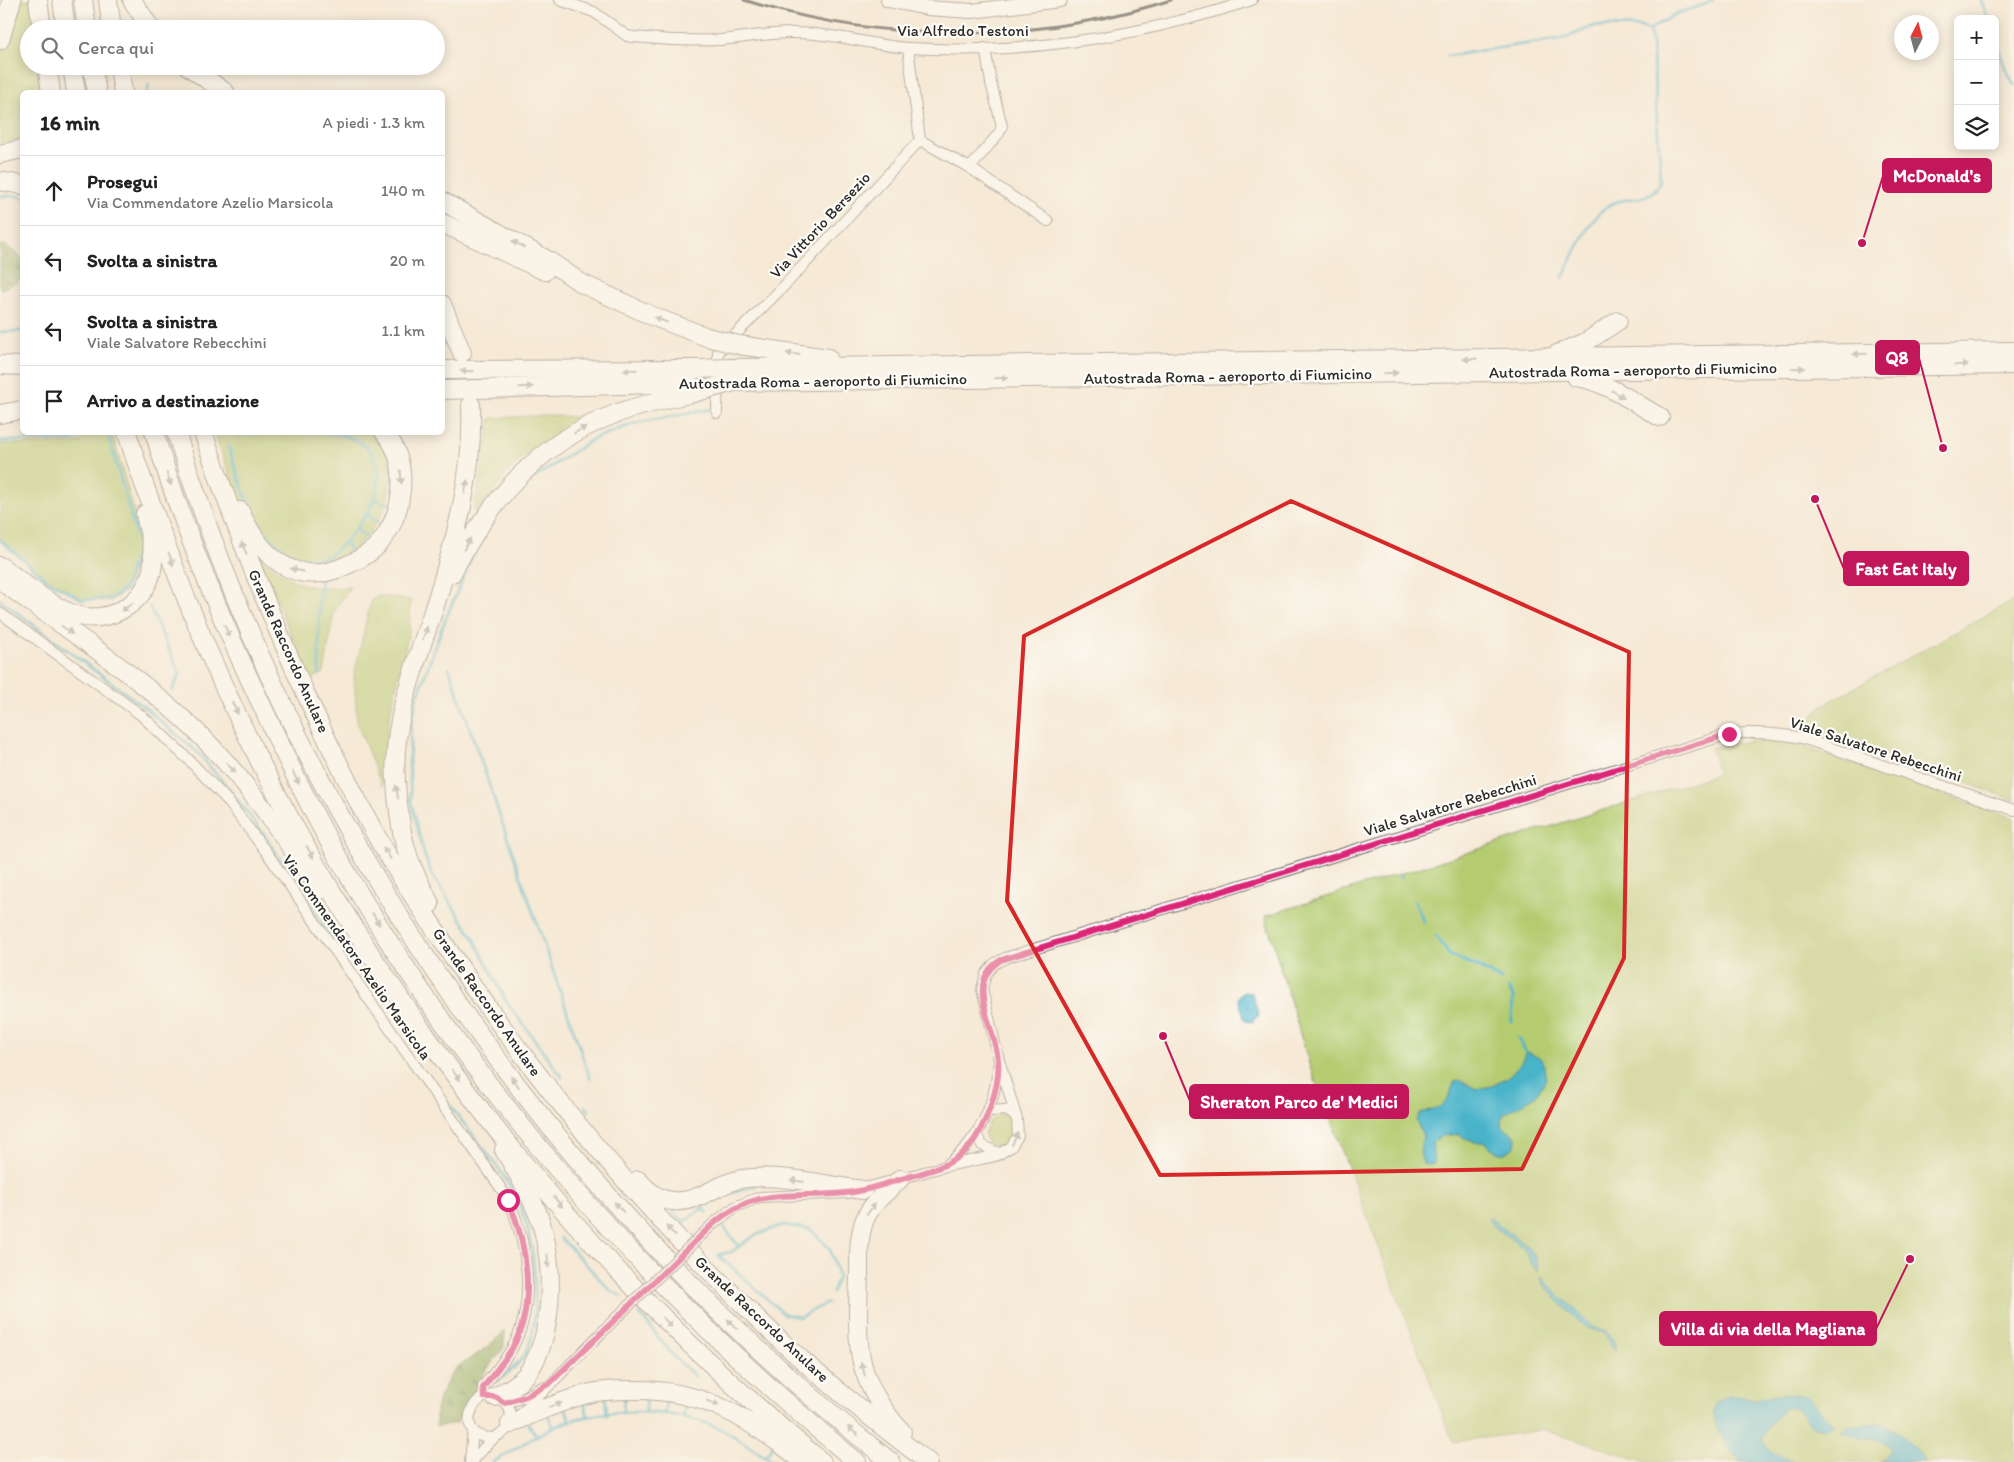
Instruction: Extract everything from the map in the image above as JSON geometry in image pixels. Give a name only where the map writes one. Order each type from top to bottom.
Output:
[{"type":"highway","points":[[0,40],[12,0]]},
{"type":"highway","points":[[38,0],[41,20]]},
{"type":"highway","points":[[62,0],[65,20]]},
{"type":"highway","points":[[83,0],[86,20]]},
{"type":"highway","points":[[108,0],[111,20]]},
{"type":"highway","points":[[132,0],[145,20]]},
{"type":"highway","points":[[48,75],[51,90]]},
{"type":"highway","points":[[73,75],[76,90]]},
{"type":"highway","points":[[94,75],[97,90]]},
{"type":"highway","points":[[120,75],[123,90]]},
{"type":"highway","points":[[201,75],[222,90]]},
{"type":"highway","points":[[0,154],[20,149]]},
{"type":"highway","points":[[0,181],[20,185]]},
{"type":"highway","points":[[445,203],[549,261],[581,283]]},
{"type":"highway","points":[[445,224],[536,267],[581,283],[637,310],[707,336],[739,345],[806,356],[946,366]]},
{"type":"highway","points":[[445,311],[462,353]]},
{"type":"highway","points":[[1543,365],[1586,342],[1618,321]]},
{"type":"highway","name":"Autostrada Roma - aeroporto di Fiumicino","points":[[734,375],[1543,365],[2014,351]]},
{"type":"highway","points":[[0,365],[20,366]]},
{"type":"highway","points":[[1543,365],[1593,381],[1660,417]]},
{"type":"highway","name":"Autostrada Roma - aeroporto di Fiumicino","points":[[445,390],[694,382],[734,375],[946,366],[2014,365]]},
{"type":"highway","points":[[0,371],[20,370]]},
{"type":"highway","name":"Autostrada Roma - aeroporto di Fiumicino","points":[[445,370],[694,382]]},
{"type":"highway","points":[[436,602],[480,522],[517,477],[534,462],[565,439],[596,422],[694,382],[734,375]]},
{"type":"highway","points":[[0,400],[20,400]]},
{"type":"highway","points":[[471,405],[472,441],[468,474],[436,602],[404,699],[396,751],[396,781],[407,852],[438,923],[480,997]]},
{"type":"highway","points":[[0,414],[20,410]]},
{"type":"highway","points":[[155,435],[178,504],[215,603],[284,754],[335,852],[414,977],[521,1125],[604,1223],[658,1281],[736,1357],[856,1462]]},
{"type":"highway","name":"Grande Raccordo Anulare","points":[[177,435],[235,595],[306,752],[401,919],[468,1019],[585,1170],[654,1246],[769,1359],[891,1462]]},
{"type":"highway","points":[[205,435],[246,524],[263,549],[285,567],[314,573],[338,569],[364,557],[377,546],[390,526],[400,498],[402,476],[394,447],[386,435]]},
{"type":"highway","name":"Grande Raccordo Anulare","points":[[205,435],[236,530],[277,628],[344,772],[378,838],[480,997],[555,1097],[636,1193],[780,1341],[879,1424],[928,1462]]},
{"type":"highway","points":[[0,566],[58,607],[79,616],[105,617],[118,613],[133,603],[148,582],[153,555],[129,440]]},
{"type":"highway","points":[[129,440],[187,604],[236,710],[305,843],[360,938],[478,1106],[584,1234],[669,1324],[742,1393],[822,1462]]},
{"type":"highway","points":[[0,580],[152,693],[203,738],[261,804],[351,935],[388,978]]},
{"type":"highway","points":[[555,1097],[603,1142],[646,1188],[665,1200],[683,1201],[734,1181],[755,1178],[863,1190]]},
{"type":"highway","points":[[478,1106],[535,1207],[547,1248],[549,1273],[548,1311],[540,1351],[532,1367],[514,1387],[495,1399]]},
{"type":"highway","points":[[900,1179],[869,1211],[862,1228],[857,1343],[863,1372],[878,1402],[910,1442],[933,1462]]},
{"type":"highway","points":[[510,1424],[547,1408],[594,1393],[624,1390],[663,1391],[698,1398],[730,1410],[763,1431],[804,1462]]},
{"type":"main road","points":[[888,0],[927,8],[972,11],[1060,0]]},
{"type":"street","name":"Via Alfredo Testoni","points":[[560,0],[594,12],[627,36],[633,37],[720,40],[796,33],[908,48],[985,48],[1065,42],[1149,30],[1199,18],[1252,0]]},
{"type":"street","points":[[908,48],[920,140],[970,168],[1048,221]]},
{"type":"street","points":[[970,168],[999,133],[1002,126],[990,83],[985,48]]},
{"type":"street","name":"Via Vittorio Bersezio","points":[[718,413],[718,352],[786,284],[920,140]]},
{"type":"street","name":"Via Commendatore Azelio Marsicola","points":[[0,613],[140,715],[189,760],[227,800],[272,861],[508,1200],[516,1219],[526,1267],[527,1298],[522,1325],[511,1350],[483,1388],[495,1399]]},
{"type":"street","name":"Viale Salvatore Rebecchini","points":[[510,1424],[528,1408],[550,1383],[616,1317],[713,1224],[735,1208],[760,1197],[828,1195],[863,1190],[946,1166],[1000,1154],[1016,1141],[1019,1130],[1017,1119],[999,1060],[982,988],[986,974],[1001,960],[1729,734],[1769,732],[1802,738],[2014,810]]},
{"type":"street","name":"Viale Salvatore Rebecchini","points":[[946,1166],[968,1147],[988,1111],[996,1088],[999,1060]]},
{"type":"street","points":[[988,1111],[1006,1110],[1017,1119]]},
{"type":"street","points":[[976,1134],[982,1145],[1000,1154]]},
{"type":"street","name":"Viale Salvatore Rebecchini","points":[[495,1399],[526,1396],[550,1383]]},
{"type":"street","points":[[471,1462],[493,1438],[506,1431],[510,1424],[511,1414],[495,1399],[477,1400],[470,1410],[470,1423],[473,1430],[480,1436],[493,1438]]},
{"type":"street","points":[[471,1462],[473,1430]]},
{"type":"highlighted area","points":[[1291,501],[1629,652],[1624,958],[1522,1169],[1160,1175],[1007,901],[1024,636]]},
{"type":"green space","points":[[17,0],[30,0],[33,20],[20,20],[20,75],[41,75],[44,90],[20,90],[20,139],[0,144],[0,49]]},
{"type":"green space","points":[[3,244],[20,256],[20,281],[0,290],[0,246]]},
{"type":"green space","points":[[595,414],[533,448],[508,472],[478,511],[474,511],[491,418],[551,415],[574,417]]},
{"type":"green space","points":[[92,435],[113,435],[143,543],[126,591],[110,601],[85,600],[44,578],[0,538],[0,444],[77,443]]},
{"type":"green space","points":[[215,435],[378,435],[388,449],[392,472],[387,501],[378,522],[348,556],[324,565],[301,566],[280,557],[241,505]]},
{"type":"green space","points":[[254,549],[287,577],[297,582],[319,587],[350,587],[334,612],[324,673],[310,679]]},
{"type":"green space","points":[[379,596],[411,600],[409,631],[388,723],[382,787],[357,723],[354,676],[371,600]]},
{"type":"green space","points":[[2014,600],[2014,800],[1805,726],[1821,706]]},
{"type":"green space","points":[[1750,741],[1791,743],[2014,818],[2014,1462],[1646,1462],[1544,1430],[1453,1442],[1310,1067],[1265,916],[1718,774],[1711,748]]},
{"type":"green space","points":[[999,1114],[1007,1116],[1013,1128],[1008,1141],[1003,1145],[996,1146],[988,1143],[984,1134],[989,1122]]},
{"type":"green space","points":[[505,1331],[504,1348],[484,1373],[476,1389],[464,1405],[457,1423],[436,1427],[436,1410],[440,1395],[454,1369],[486,1348]]},
{"type":"water","points":[[1242,992],[1252,993],[1259,1016],[1253,1022],[1245,1021],[1238,998]]},
{"type":"water","points":[[1526,1051],[1543,1060],[1546,1080],[1534,1097],[1503,1115],[1502,1126],[1516,1137],[1515,1147],[1505,1153],[1498,1153],[1484,1142],[1471,1141],[1460,1134],[1442,1136],[1432,1142],[1434,1164],[1423,1164],[1420,1152],[1423,1136],[1416,1120],[1420,1113],[1440,1107],[1448,1098],[1455,1081],[1460,1080],[1476,1089],[1492,1086],[1507,1078],[1521,1063]]},
{"type":"water","points":[[1490,1217],[1528,1247],[1534,1255],[1538,1272],[1523,1249],[1492,1224],[1488,1220]]},
{"type":"water","points":[[1541,1277],[1544,1277],[1546,1282],[1587,1322],[1609,1334],[1615,1343],[1616,1350],[1613,1350],[1606,1336],[1586,1328],[1566,1310],[1546,1287]]},
{"type":"water","points":[[1780,1394],[1807,1396],[1834,1426],[1817,1427],[1811,1424],[1799,1411],[1794,1408],[1787,1408],[1771,1422],[1762,1438],[1770,1451],[1793,1462],[1741,1462],[1730,1450],[1716,1425],[1714,1409],[1716,1401],[1729,1395],[1758,1399]]},
{"type":"water","points":[[1883,1423],[1903,1436],[1926,1462],[1879,1462],[1884,1460],[1891,1449],[1885,1443],[1873,1438],[1848,1435],[1841,1432],[1846,1426]]},
{"type":"waterway","points":[[1649,30],[1678,13],[1704,5],[1713,0]]},
{"type":"waterway","points":[[1981,0],[1987,15]]},
{"type":"waterway","points":[[1447,56],[1565,38],[1594,26],[1642,27],[1649,30],[1652,42],[1661,181],[1656,189],[1643,197],[1620,201],[1605,208],[1581,240],[1563,277]]},
{"type":"waterway","points":[[1999,51],[2014,85]]},
{"type":"waterway","points":[[148,90],[149,85]]},
{"type":"waterway","points":[[0,196],[20,197]]},
{"type":"waterway","points":[[0,332],[20,331]]},
{"type":"waterway","points":[[501,511],[531,480],[593,439],[636,423],[712,409]]},
{"type":"waterway","points":[[0,441],[73,440],[86,435]]},
{"type":"waterway","points":[[228,446],[250,507],[256,519],[271,539],[299,557],[319,559],[328,556],[336,550],[362,521],[374,500],[379,480],[378,468],[368,449],[361,443],[340,435]]},
{"type":"waterway","points":[[0,540],[46,579],[83,600],[111,598],[124,589],[139,545],[109,438]]},
{"type":"waterway","points":[[374,499],[392,505]]},
{"type":"waterway","points":[[365,513],[383,526]]},
{"type":"waterway","points":[[356,529],[371,541]]},
{"type":"waterway","points":[[345,542],[353,555]]},
{"type":"waterway","points":[[477,545],[441,630],[416,701],[411,728],[409,759],[411,802],[424,854],[432,875],[475,940],[506,1001],[562,1077]]},
{"type":"waterway","points":[[319,675],[319,602],[321,578]]},
{"type":"waterway","points":[[0,600],[144,707],[197,752],[225,784],[266,837],[346,958]]},
{"type":"waterway","points":[[149,606],[180,674],[172,691]]},
{"type":"waterway","points":[[449,668],[590,1078]]},
{"type":"waterway","points":[[1415,902],[1424,923]]},
{"type":"waterway","points":[[1436,936],[1450,956],[1477,966],[1501,980]]},
{"type":"waterway","points":[[1508,988],[1513,996],[1512,1022]]},
{"type":"waterway","points":[[1518,1038],[1525,1051]]},
{"type":"waterway","points":[[447,1102],[504,1177],[519,1204],[529,1234],[535,1293],[535,1311],[530,1343],[521,1360],[512,1370],[496,1382]]},
{"type":"waterway","points":[[585,1106],[589,1111]]},
{"type":"waterway","points":[[727,1193],[756,1186]]},
{"type":"waterway","points":[[673,1212],[684,1222],[717,1197]]},
{"type":"waterway","points":[[702,1208],[707,1212]]},
{"type":"waterway","points":[[827,1303],[800,1317],[784,1314],[718,1255],[731,1252],[754,1236],[783,1225],[810,1229],[830,1249],[838,1276],[832,1292]]},
{"type":"waterway","points":[[724,1227],[739,1247]]},
{"type":"waterway","points":[[561,1238],[611,1291],[622,1296]]},
{"type":"waterway","points":[[639,1313],[675,1358],[695,1376]]},
{"type":"waterway","points":[[605,1396],[607,1415]]},
{"type":"waterway","points":[[645,1412],[646,1396]]},
{"type":"waterway","points":[[623,1413],[624,1397]]},
{"type":"waterway","points":[[664,1414],[667,1399]]},
{"type":"waterway","points":[[584,1400],[588,1417]]},
{"type":"waterway","points":[[683,1418],[686,1402]]},
{"type":"waterway","points":[[565,1406],[570,1422]]},
{"type":"waterway","points":[[493,1462],[537,1436],[564,1423],[602,1414],[622,1412],[664,1414],[703,1422],[741,1440],[773,1462]]},
{"type":"waterway","points":[[547,1413],[554,1428]]},
{"type":"waterway","points":[[528,1423],[537,1437]]},
{"type":"waterway","points":[[765,1457],[772,1446]]},
{"type":"railway","points":[[744,0],[796,14],[850,25],[903,31],[958,33],[1012,31],[1065,25],[1119,14],[1171,0]]},
{"type":"place","name":"McDonald's","points":[[1862,243]]},
{"type":"place","name":"Q8","points":[[1943,448]]},
{"type":"place","name":"Fast Eat Italy","points":[[1815,499]]},
{"type":"place","name":"Sheraton Parco de' Medici","points":[[1163,1036]]},
{"type":"place","name":"Villa di via della Magliana","points":[[1910,1259]]},
{"type":"route","points":[[508,1200],[516,1219],[526,1267],[527,1298],[522,1325],[511,1350],[483,1388],[484,1397],[499,1398],[505,1403],[526,1396],[550,1383],[713,1224],[735,1208],[760,1197],[828,1195],[863,1190],[946,1166],[961,1154],[973,1141],[993,1100],[996,1088],[999,1060],[982,988],[983,979],[991,966],[1001,960],[1729,734]]}]
